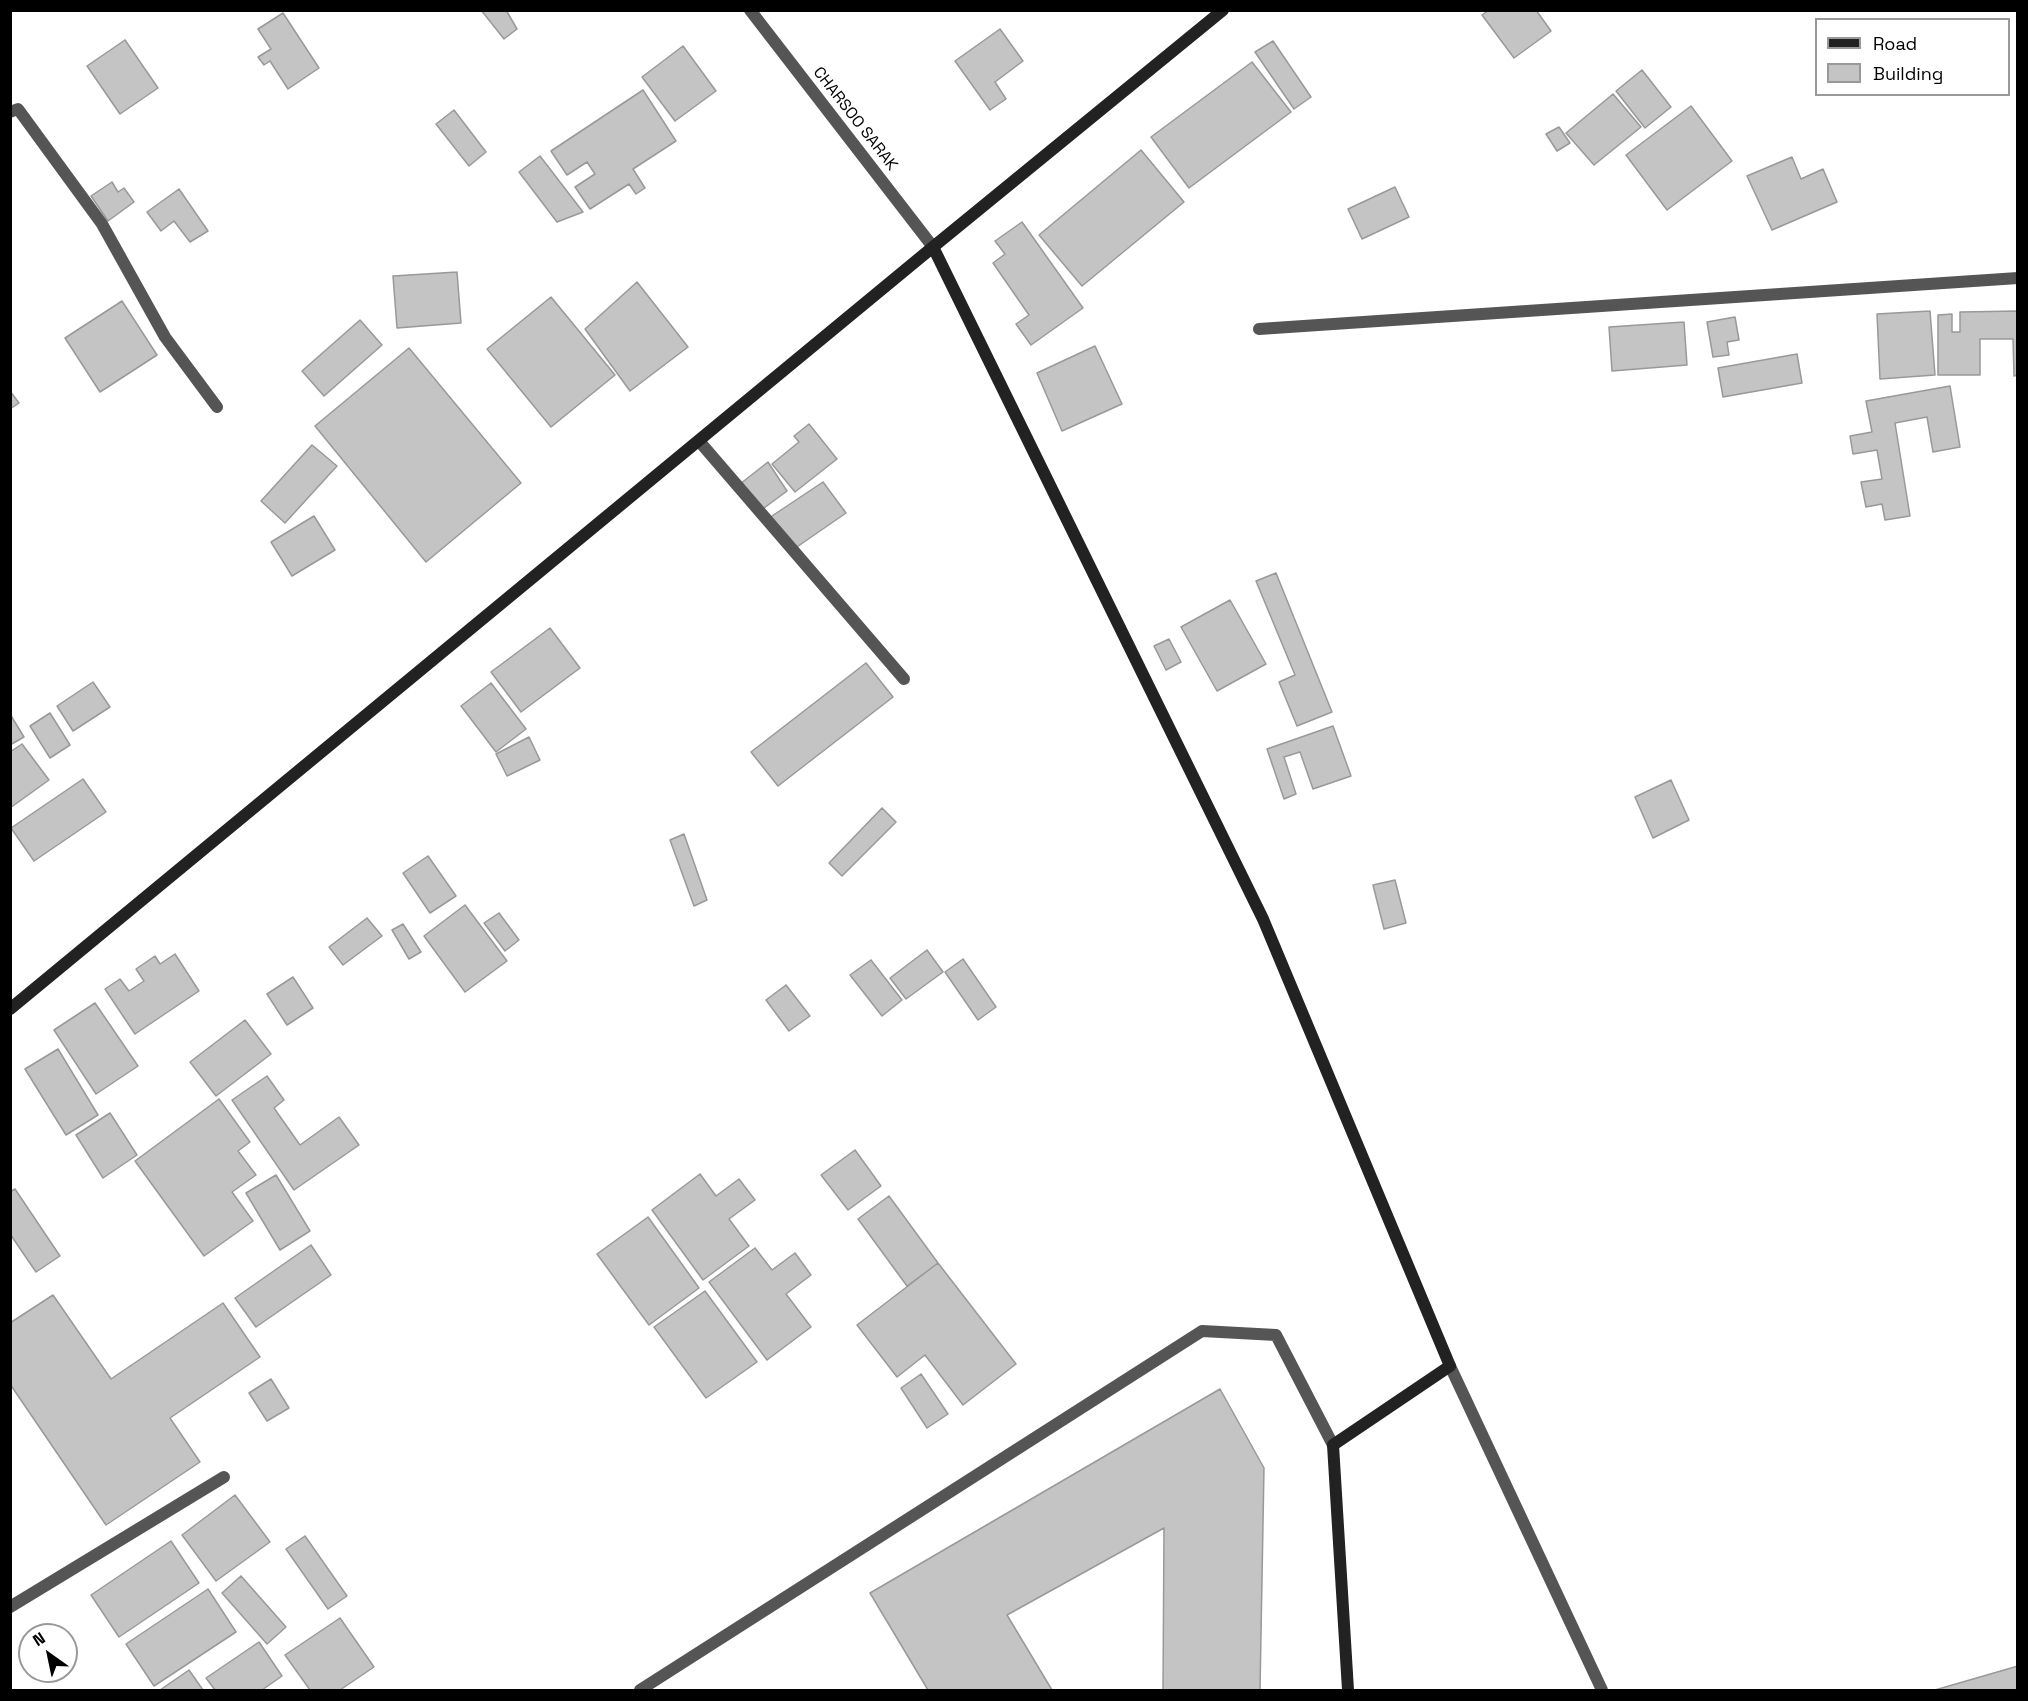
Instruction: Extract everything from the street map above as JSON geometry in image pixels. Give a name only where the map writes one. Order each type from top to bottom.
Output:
[{"type":"main road","points":[[10,1009],[1223,10]]},
{"type":"main road","points":[[933,247],[1263,919],[1450,1366],[1333,1445],[1348,1690]]},
{"type":"street","name":"CHARSOO SARAK","points":[[750,10],[933,247]]},
{"type":"street","points":[[10,112],[18,109],[102,224],[165,337],[217,407]]},
{"type":"street","points":[[1259,329],[2018,278]]},
{"type":"street","points":[[699,441],[904,679]]},
{"type":"street","points":[[640,1690],[1202,1331],[1276,1335],[1333,1445]]},
{"type":"street","points":[[1450,1366],[1602,1690]]},
{"type":"street","points":[[10,1607],[224,1477]]},
{"type":"building","points":[[481,10],[506,10],[517,29],[504,39]]},
{"type":"building","points":[[1489,10],[1536,10],[1551,31],[1514,58],[1482,15]]},
{"type":"building","points":[[283,13],[319,68],[288,89],[270,61],[264,65],[258,57],[271,49],[258,29]]},
{"type":"building","points":[[1000,29],[1023,61],[995,82],[1006,99],[990,110],[955,61]]},
{"type":"building","points":[[125,40],[158,88],[120,114],[87,66]]},
{"type":"building","points":[[1273,41],[1311,97],[1294,109],[1255,52]]},
{"type":"building","points":[[683,46],[716,91],[675,121],[642,77]]},
{"type":"building","points":[[1252,62],[1291,112],[1189,188],[1151,137]]},
{"type":"building","points":[[1642,70],[1671,107],[1645,128],[1616,91]]},
{"type":"building","points":[[643,90],[676,141],[633,169],[645,188],[636,194],[629,184],[590,209],[575,187],[595,174],[587,162],[567,175],[551,151]]},
{"type":"building","points":[[1613,94],[1641,127],[1594,165],[1566,133]]},
{"type":"building","points":[[1691,106],[1732,161],[1667,210],[1626,155]]},
{"type":"building","points":[[454,110],[486,152],[469,166],[436,124]]},
{"type":"building","points":[[1559,127],[1570,143],[1557,151],[1546,134]]},
{"type":"building","points":[[1141,150],[1184,202],[1082,286],[1039,235]]},
{"type":"building","points":[[540,156],[583,212],[557,222],[519,172]]},
{"type":"building","points":[[1792,157],[1801,179],[1823,169],[1837,202],[1772,230],[1747,176]]},
{"type":"building","points":[[112,182],[118,192],[124,188],[134,202],[108,221],[91,196]]},
{"type":"building","points":[[1395,187],[1409,217],[1362,239],[1348,209]]},
{"type":"building","points":[[179,189],[208,231],[190,242],[174,221],[161,231],[147,212]]},
{"type":"building","points":[[1022,222],[1083,308],[1031,345],[1016,324],[1029,315],[993,263],[1005,254],[995,241]]},
{"type":"building","points":[[457,272],[461,323],[397,328],[393,276]]},
{"type":"building","points":[[637,282],[688,347],[630,391],[585,329]]},
{"type":"building","points":[[551,297],[615,375],[551,427],[487,349]]},
{"type":"building","points":[[122,301],[157,355],[100,392],[65,338]]},
{"type":"building","points":[[1930,311],[1935,375],[1880,379],[1877,314]]},
{"type":"building","points":[[2018,311],[2018,375],[2014,376],[2013,339],[1980,339],[1980,375],[1938,375],[1938,315],[1952,314],[1952,332],[1960,332],[1960,312]]},
{"type":"building","points":[[1735,317],[1739,340],[1727,342],[1729,355],[1713,357],[1707,322]]},
{"type":"building","points":[[360,320],[382,345],[324,396],[302,371]]},
{"type":"building","points":[[1684,322],[1687,365],[1612,371],[1609,327]]},
{"type":"building","points":[[1095,346],[1122,404],[1062,431],[1037,373]]},
{"type":"building","points":[[409,348],[521,483],[426,562],[315,426]]},
{"type":"building","points":[[1797,354],[1802,383],[1723,397],[1718,368]]},
{"type":"building","points":[[1950,386],[1960,447],[1933,452],[1927,417],[1895,423],[1910,516],[1885,520],[1882,504],[1866,507],[1861,482],[1882,479],[1877,450],[1853,454],[1850,436],[1872,432],[1866,401]]},
{"type":"building","points":[[10,391],[19,403],[10,409]]},
{"type":"building","points":[[809,424],[837,459],[795,492],[772,464],[799,442],[794,436]]},
{"type":"building","points":[[312,445],[337,466],[285,523],[261,501]]},
{"type":"building","points":[[768,462],[787,491],[760,511],[740,484]]},
{"type":"building","points":[[823,482],[846,513],[794,549],[769,518]]},
{"type":"building","points":[[314,516],[335,550],[292,576],[271,542]]},
{"type":"building","points":[[1276,573],[1332,712],[1297,726],[1279,682],[1295,675],[1256,581]]},
{"type":"building","points":[[1230,600],[1266,664],[1217,691],[1181,627]]},
{"type":"building","points":[[550,628],[580,668],[521,712],[491,672]]},
{"type":"building","points":[[1169,639],[1181,662],[1166,670],[1154,646]]},
{"type":"building","points":[[866,663],[893,697],[778,786],[751,752]]},
{"type":"building","points":[[93,682],[110,707],[73,731],[57,706]]},
{"type":"building","points":[[491,683],[526,729],[496,752],[461,706]]},
{"type":"building","points":[[50,713],[70,745],[50,758],[30,726]]},
{"type":"building","points":[[10,714],[24,737],[10,745]]},
{"type":"building","points":[[1333,726],[1351,776],[1313,789],[1300,752],[1284,757],[1296,794],[1284,799],[1267,749]]},
{"type":"building","points":[[529,737],[540,760],[507,776],[496,754]]},
{"type":"building","points":[[22,744],[49,780],[10,808],[10,752]]},
{"type":"building","points":[[83,779],[106,812],[34,861],[11,828]]},
{"type":"building","points":[[1671,780],[1689,820],[1653,838],[1635,797]]},
{"type":"building","points":[[882,808],[896,822],[842,876],[829,863]]},
{"type":"building","points":[[684,834],[707,900],[694,906],[670,840]]},
{"type":"building","points":[[428,856],[456,896],[430,913],[403,873]]},
{"type":"building","points":[[1395,880],[1406,923],[1384,929],[1373,885]]},
{"type":"building","points":[[465,905],[507,961],[465,992],[424,936]]},
{"type":"building","points":[[499,913],[519,940],[505,951],[484,923]]},
{"type":"building","points":[[367,918],[382,936],[343,965],[329,947]]},
{"type":"building","points":[[403,924],[421,952],[409,959],[392,930]]},
{"type":"building","points":[[927,950],[943,972],[906,999],[890,978]]},
{"type":"building","points":[[175,954],[199,991],[135,1034],[105,989],[120,979],[129,991],[144,981],[136,969],[155,956],[160,964]]},
{"type":"building","points":[[963,959],[996,1007],[978,1020],[945,972]]},
{"type":"building","points":[[871,960],[902,1000],[882,1016],[850,975]]},
{"type":"building","points":[[293,977],[313,1008],[287,1025],[267,994]]},
{"type":"building","points":[[786,985],[810,1016],[789,1031],[766,1000]]},
{"type":"building","points":[[95,1003],[138,1066],[96,1094],[54,1030]]},
{"type":"building","points":[[245,1020],[271,1054],[216,1096],[190,1062]]},
{"type":"building","points":[[58,1049],[98,1115],[66,1135],[25,1069]]},
{"type":"building","points":[[267,1076],[284,1100],[274,1108],[300,1145],[339,1117],[359,1145],[294,1190],[232,1100]]},
{"type":"building","points":[[219,1099],[250,1142],[238,1151],[256,1175],[232,1192],[253,1221],[204,1256],[135,1161]]},
{"type":"building","points":[[110,1113],[137,1155],[103,1178],[76,1135]]},
{"type":"building","points":[[855,1150],[881,1186],[848,1210],[821,1175]]},
{"type":"building","points":[[700,1174],[716,1196],[739,1179],[755,1200],[729,1219],[749,1246],[703,1280],[652,1210]]},
{"type":"building","points":[[276,1175],[310,1231],[280,1250],[246,1193]]},
{"type":"building","points":[[15,1189],[60,1256],[36,1272],[10,1234],[10,1192]]},
{"type":"building","points":[[889,1196],[938,1263],[907,1286],[858,1219]]},
{"type":"building","points":[[648,1217],[699,1288],[649,1325],[597,1254]]},
{"type":"building","points":[[311,1245],[331,1275],[256,1327],[235,1298]]},
{"type":"building","points":[[755,1248],[772,1270],[795,1253],[811,1275],[786,1294],[811,1327],[767,1360],[709,1282]]},
{"type":"building","points":[[938,1263],[1016,1364],[963,1405],[925,1355],[897,1377],[857,1325]]},
{"type":"building","points":[[705,1291],[757,1362],[706,1398],[654,1327]]},
{"type":"building","points":[[53,1295],[111,1379],[223,1303],[260,1357],[170,1418],[200,1462],[106,1525],[10,1384],[10,1323]]},
{"type":"building","points":[[921,1374],[948,1414],[927,1428],[901,1388]]},
{"type":"building","points":[[271,1379],[289,1408],[267,1421],[249,1393]]},
{"type":"building","points":[[1220,1389],[1264,1468],[1260,1690],[1163,1690],[1164,1528],[1007,1615],[1052,1690],[928,1690],[870,1593]]},
{"type":"building","points":[[235,1495],[270,1542],[216,1581],[182,1535]]},
{"type":"building","points":[[305,1536],[347,1596],[328,1609],[286,1549]]},
{"type":"building","points":[[171,1541],[199,1583],[119,1637],[91,1595]]},
{"type":"building","points":[[241,1576],[286,1627],[267,1644],[222,1593]]},
{"type":"building","points":[[208,1589],[236,1632],[154,1686],[126,1644]]},
{"type":"building","points":[[340,1618],[374,1667],[340,1690],[310,1690],[285,1655]]},
{"type":"building","points":[[259,1642],[282,1676],[262,1690],[215,1690],[206,1678]]},
{"type":"building","points":[[2018,1666],[2018,1690],[1935,1690]]},
{"type":"building","points":[[189,1670],[203,1690],[160,1690]]}]
